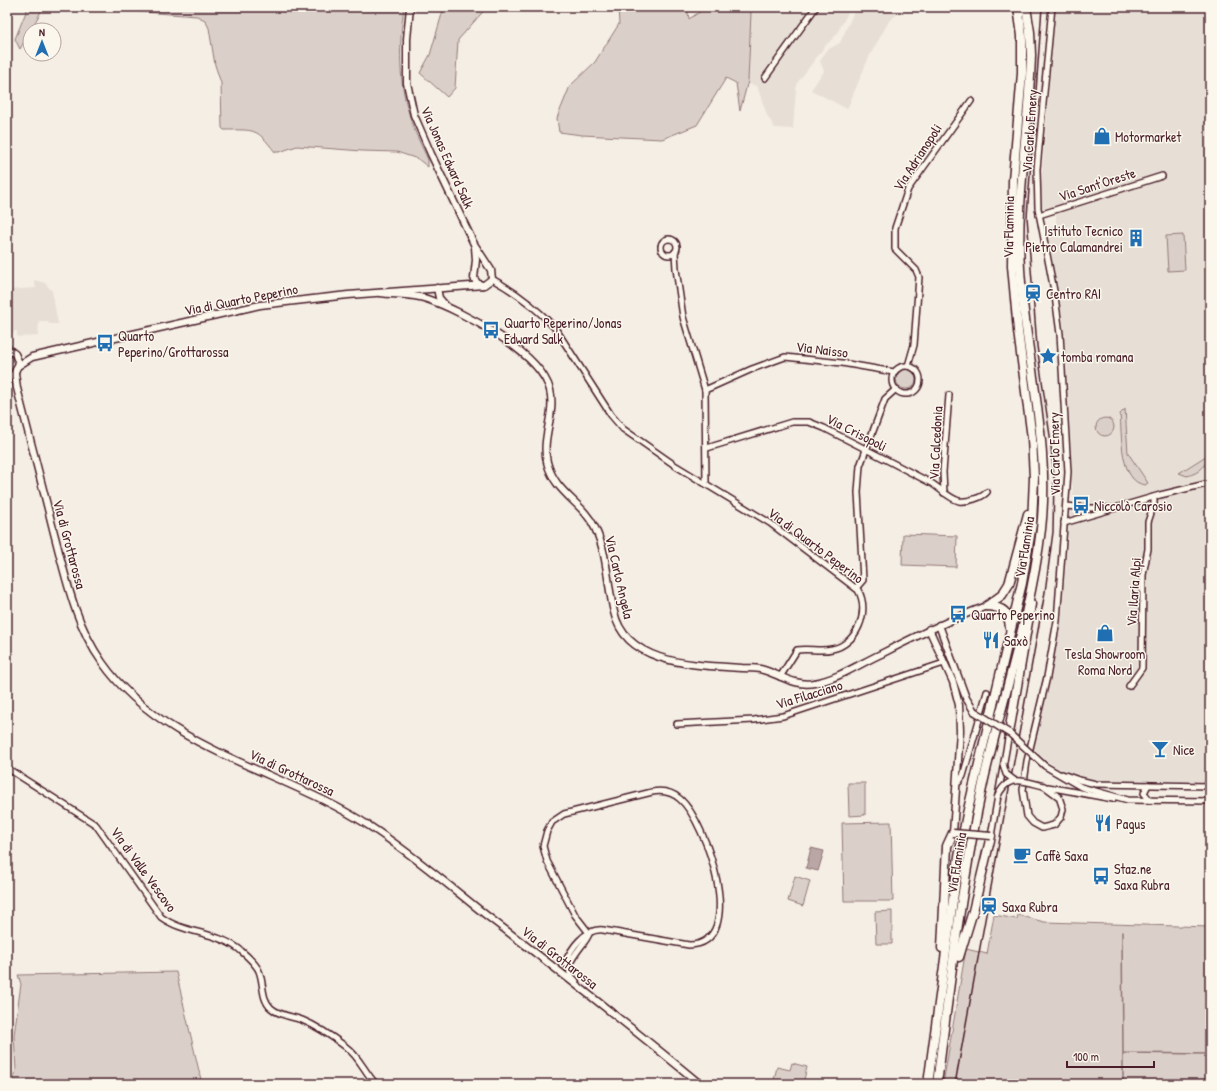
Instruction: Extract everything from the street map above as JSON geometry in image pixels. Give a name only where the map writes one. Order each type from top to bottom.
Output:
[{"type":"highway","name":"Via Flaminia","points":[[928,1084],[942,975],[967,814],[1010,637],[1030,538],[1034,478],[1032,438],[1018,331],[1012,266],[1013,187],[1022,73],[1022,36],[1018,7]]},
{"type":"highway","name":"Via Flaminia","points":[[937,1084],[970,848],[979,803],[1034,573],[1041,524],[1044,468],[1024,313],[1020,233],[1030,65],[1029,26],[1026,7]]},
{"type":"highway","points":[[1029,26],[1030,7]]},
{"type":"highway","points":[[987,606],[1002,595],[1010,580],[1030,507],[1034,478]]},
{"type":"highway","points":[[1009,733],[1030,617],[1034,573]]},
{"type":"highway","points":[[987,606],[999,607],[1006,611],[1009,622],[1010,637]]},
{"type":"highway","points":[[942,975],[943,905],[946,853],[948,842],[953,833]]},
{"type":"highway","points":[[951,985],[973,911],[991,836]]},
{"type":"street","name":"Via Jonas Edward Salk","points":[[410,7],[407,38],[407,83],[414,115],[474,244],[488,267]]},
{"type":"street","points":[[765,78],[816,7]]},
{"type":"street","name":"Via Carlo Emery","points":[[1044,786],[1059,797],[1063,809],[1061,817],[1056,823],[1052,826],[1042,828],[1035,825],[1027,816],[1023,790],[1027,761],[1050,660],[1058,613],[1068,464],[1062,354],[1055,296],[1039,215],[1037,169],[1052,7]]},
{"type":"street","name":"Via Adrianopoli","points":[[908,366],[914,345],[919,277],[916,270],[895,249],[896,228],[908,189],[972,101]]},
{"type":"street","name":"Via Sant'Oreste","points":[[1039,215],[1162,176]]},
{"type":"street","name":"Via Jonas Edward Salk","points":[[474,244],[476,256],[474,273]]},
{"type":"street","points":[[674,253],[683,317],[705,390],[707,448],[706,483]]},
{"type":"street","points":[[458,286],[469,280],[474,273],[480,266],[488,267],[492,272],[492,279],[489,283],[482,285],[476,282],[474,273]]},
{"type":"street","name":"Via di Quarto Peperino","points":[[492,279],[523,298],[551,324],[611,415],[623,429],[676,466],[770,523],[856,588],[861,596],[863,610],[860,626],[854,635],[846,643],[832,649],[796,651],[780,677]]},
{"type":"street","name":"Via di Quarto Peperino","points":[[18,366],[32,357],[260,305],[314,298],[482,285]]},
{"type":"street","points":[[437,288],[439,298],[447,307]]},
{"type":"street","points":[[426,289],[433,302]]},
{"type":"street","points":[[380,293],[418,297],[447,307]]},
{"type":"street","name":"Via Carlo Angela","points":[[447,307],[476,322],[509,344],[534,363],[546,380],[550,389],[551,407],[545,438],[547,463],[558,485],[591,520],[596,528],[603,546],[607,565],[613,611],[619,627],[626,637],[641,650],[661,657],[700,664],[760,669],[780,677]]},
{"type":"street","points":[[7,348],[15,354],[18,359],[18,366],[15,373],[7,379],[17,388]]},
{"type":"street","name":"Via di Quarto Peperino","points":[[15,354],[32,357]]},
{"type":"street","name":"Via Naisso","points":[[705,390],[764,364],[785,358],[842,363],[894,372]]},
{"type":"street","points":[[908,366],[918,373],[919,385],[914,391],[907,394],[896,390],[892,381],[894,372],[900,367],[908,366]]},
{"type":"street","name":"Via di Grottarossa","points":[[15,373],[17,388],[77,615],[94,650],[119,683],[138,702],[169,725],[332,804],[374,828],[594,998],[700,1084]]},
{"type":"street","points":[[856,588],[863,580],[858,492],[860,466],[865,449],[885,399],[896,390]]},
{"type":"street","name":"Via Calcedonia","points":[[944,493],[943,472],[950,395]]},
{"type":"street","name":"Via Crisopoli","points":[[707,448],[785,423],[800,422],[818,425],[936,486],[953,499],[963,501],[983,495],[987,492]]},
{"type":"street","points":[[1064,523],[1154,496],[1210,484]]},
{"type":"street","name":"Via Ilaria Alpi","points":[[1129,686],[1142,668],[1143,575],[1148,549],[1148,522],[1154,504],[1154,496]]},
{"type":"street","points":[[1066,506],[1095,509],[1124,506]]},
{"type":"street","points":[[780,677],[802,684],[818,682],[847,672],[939,624],[987,606]]},
{"type":"street","points":[[939,624],[966,698],[974,710],[1009,733],[1045,766],[1090,784],[1210,786]]},
{"type":"street","points":[[929,629],[953,682],[959,705],[960,730],[953,833],[991,836],[1009,733]]},
{"type":"street","name":"Via Filacciano","points":[[677,724],[754,720],[783,716],[944,663]]},
{"type":"street","points":[[956,783],[959,782],[963,776],[987,692]]},
{"type":"street","points":[[1003,764],[1006,774],[1015,781]]},
{"type":"street","name":"Via di Valle Vescovo","points":[[7,768],[96,825],[161,917],[169,923],[213,936],[237,948],[256,965],[266,1002],[271,1008],[282,1015],[301,1020],[353,1052],[365,1072],[376,1084]]},
{"type":"street","points":[[1052,769],[1081,787],[1128,800]]},
{"type":"street","points":[[998,798],[1004,784],[1015,781],[1090,796],[1128,800],[1210,801]]},
{"type":"street","points":[[1148,785],[1144,793],[1150,800]]},
{"type":"street","points":[[565,964],[568,956],[583,937],[595,930],[603,930],[689,945],[701,944],[714,933],[720,915],[714,868],[698,827],[684,803],[674,795],[666,791],[652,792],[564,814],[552,822],[544,839],[544,853],[574,915],[589,933]]},
{"type":"street","points":[[589,933],[586,940],[571,960],[569,966],[570,975],[594,998]]},
{"type":"street","points":[[559,971],[571,960]]},
{"type":"shaded area","points":[[28,7],[45,7],[35,22],[22,22],[22,45],[20,49],[15,39]]},
{"type":"shaded area","points":[[76,7],[404,7],[401,35],[403,90],[412,123],[428,160],[428,167],[418,159],[397,152],[297,146],[275,152],[263,138],[254,132],[248,130],[224,130],[222,128],[221,83],[215,65],[209,28],[205,20],[197,16]]},
{"type":"shaded area","points":[[444,7],[487,7],[458,40],[455,88],[447,97],[420,73],[430,55]]},
{"type":"shaded area","points":[[618,7],[687,7],[689,19],[707,7],[748,7],[751,13],[748,81],[740,111],[736,83],[726,78],[697,125],[662,139],[582,135],[559,132],[557,118],[570,86],[595,62],[619,24]]},
{"type":"shaded area","points":[[748,7],[851,7],[836,35],[825,46],[798,82],[796,89],[793,129],[775,128],[767,115],[757,86],[749,84],[751,13]]},
{"type":"shaded area","points":[[856,7],[906,7],[889,21],[869,57],[847,109],[811,90],[824,71],[820,61],[827,50],[840,43]]},
{"type":"shaded area","points":[[1056,7],[1210,7],[1210,479],[1106,506],[1079,504],[1073,501],[1067,365],[1063,322],[1046,228],[1056,226],[1056,212],[1165,176],[1162,172],[1127,186],[1041,209],[1041,185]]},
{"type":"shaded area","points":[[1183,235],[1185,270],[1168,271],[1166,236]]},
{"type":"shaded area","points":[[34,280],[45,283],[52,291],[58,324],[50,324],[46,321],[39,321],[38,336],[19,337],[17,336],[17,331],[7,334],[7,290],[36,288]]},
{"type":"shaded area","points":[[902,369],[910,369],[916,375],[916,383],[910,389],[902,389],[896,383],[896,375]]},
{"type":"shaded area","points":[[1125,409],[1128,453],[1148,483],[1145,485],[1137,482],[1130,475],[1126,466],[1122,444],[1120,414]]},
{"type":"shaded area","points":[[1105,418],[1111,421],[1114,427],[1111,433],[1105,436],[1099,433],[1096,427],[1099,421]]},
{"type":"shaded area","points":[[1209,454],[1204,466],[1195,473],[1187,476],[1179,473]]},
{"type":"shaded area","points":[[1210,486],[1210,782],[1095,781],[1062,772],[1033,750],[1062,616],[1070,508],[1100,511],[1122,508]]},
{"type":"shaded area","points":[[903,534],[957,536],[956,567],[902,565]]},
{"type":"shaded area","points":[[848,783],[865,783],[865,815],[849,816]]},
{"type":"shaded area","points":[[891,822],[893,901],[844,901],[842,823]]},
{"type":"shaded area","points":[[811,848],[824,851],[818,871],[806,868]]},
{"type":"shaded area","points":[[795,876],[810,881],[803,906],[788,901]]},
{"type":"shaded area","points":[[892,911],[892,944],[876,944],[875,912]]},
{"type":"shaded area","points":[[994,915],[1017,919],[1018,915],[1044,922],[1210,927],[1210,1084],[943,1084],[966,949],[987,954]]},
{"type":"shaded area","points":[[176,972],[202,1084],[9,1084],[16,1071],[14,1035],[21,984],[18,975]]},
{"type":"shaded area","points":[[792,1063],[807,1067],[803,1084],[773,1084],[777,1067],[790,1070]]},
{"type":"waterway","points":[[1122,932],[1123,1053],[1210,1054]]},
{"type":"waterway","points":[[1123,1053],[1123,1084]]},
{"type":"railway","points":[[955,1084],[1045,592],[1053,532],[1054,478],[1050,436],[1037,346],[1027,217],[1042,7]]},
{"type":"place","name":"Motormarket","points":[[1102,136]]},
{"type":"place","name":"Istituto Tecnico Pietro Calamandrei","points":[[1136,238]]},
{"type":"place","name":"Centro RAI","points":[[1033,293]]},
{"type":"place","name":"Quarto Peperino/Jonas Edward Salk","points":[[491,330]]},
{"type":"place","name":"Quarto Peperino/Grottarossa","points":[[105,343]]},
{"type":"place","name":"tomba romana","points":[[1048,356]]},
{"type":"place","name":"Niccolò Carosio","points":[[1081,505]]},
{"type":"place","name":"Quarto Peperino","points":[[958,614]]},
{"type":"place","name":"Tesla Showroom Roma Nord","points":[[1105,633]]},
{"type":"place","name":"Saxò","points":[[991,640]]},
{"type":"place","name":"Nice","points":[[1160,749]]},
{"type":"place","name":"Pagus","points":[[1103,823]]},
{"type":"place","name":"Caffè Saxa","points":[[1022,855]]},
{"type":"place","name":"Staz.ne Saxa Rubra","points":[[1101,876]]},
{"type":"place","name":"Saxa Rubra","points":[[989,906]]}]
